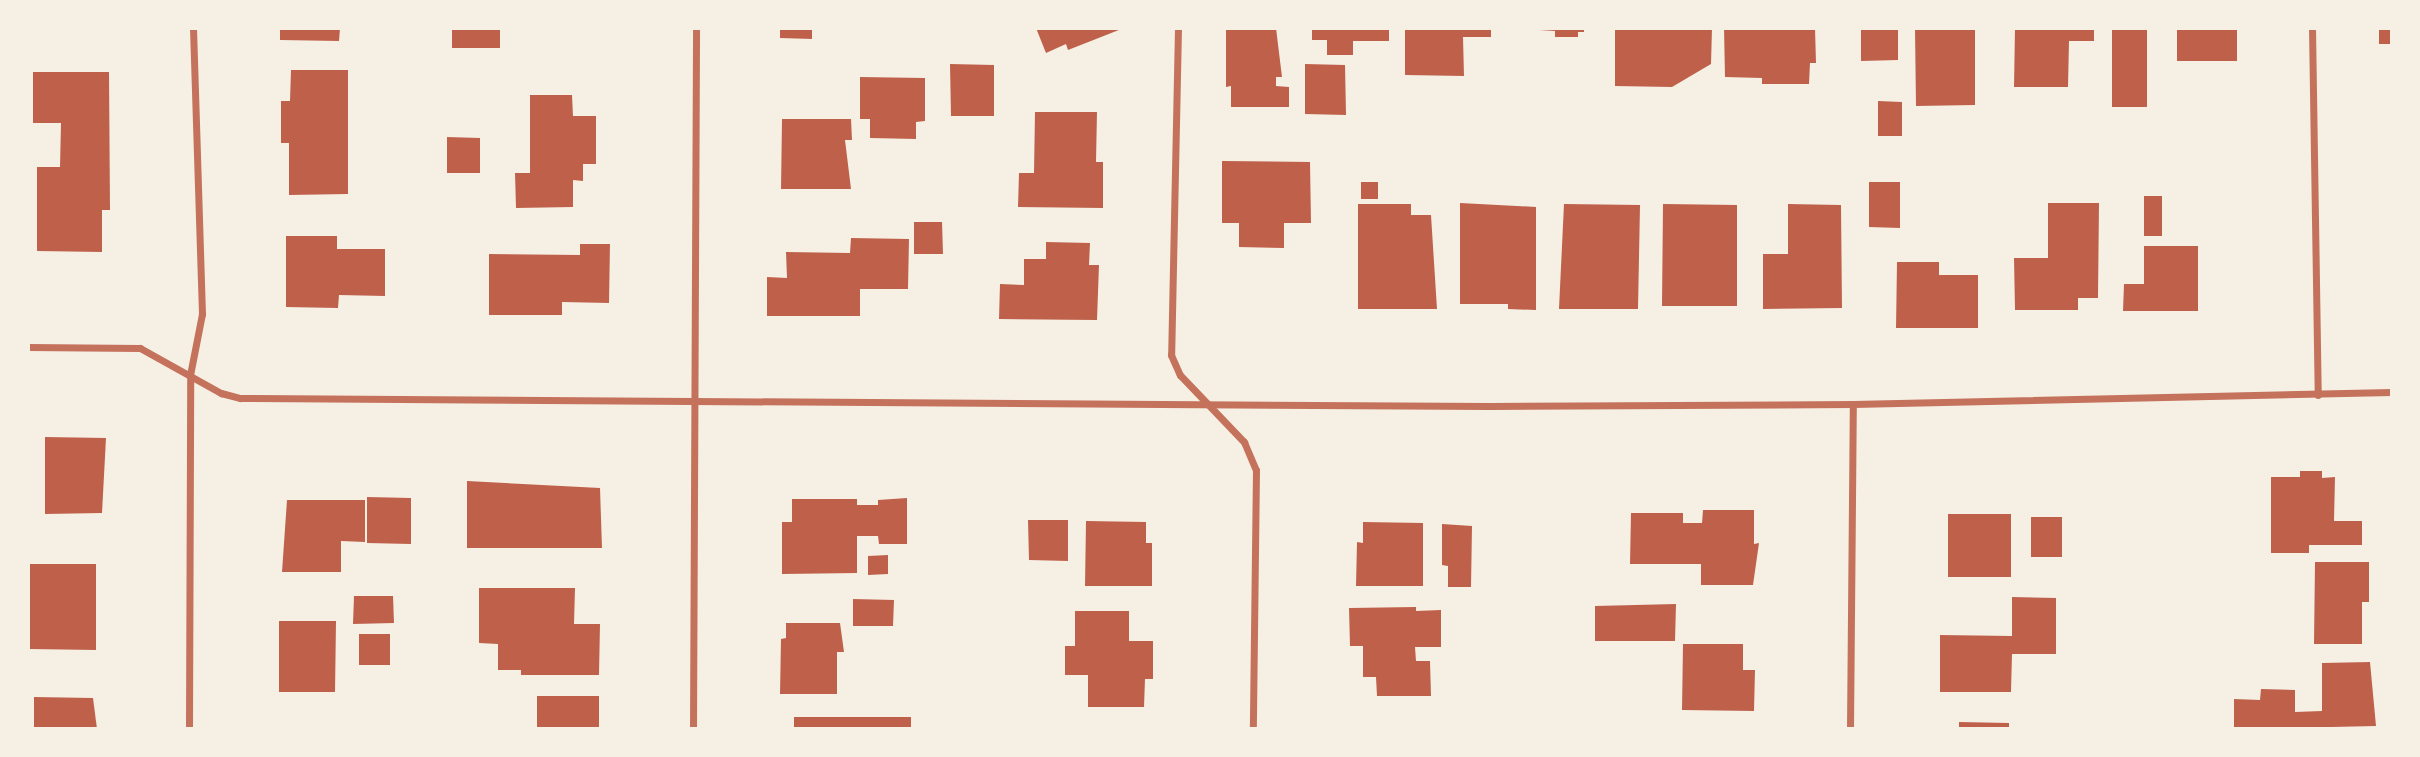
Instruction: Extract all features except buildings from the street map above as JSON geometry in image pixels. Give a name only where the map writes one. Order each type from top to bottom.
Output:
[{"type":"street","points":[[189,729],[190,375],[202,314],[193,28]]},
{"type":"street","points":[[693,729],[697,402],[696,28]]},
{"type":"street","points":[[1178,28],[1171,355],[1180,375],[1244,442],[1256,470],[1253,729]]},
{"type":"street","points":[[2312,28],[2318,395]]},
{"type":"street","points":[[28,347],[140,348],[220,393],[240,398],[1207,405],[1853,404],[2392,393]]},
{"type":"street","points":[[1850,729],[1853,404]]}]
